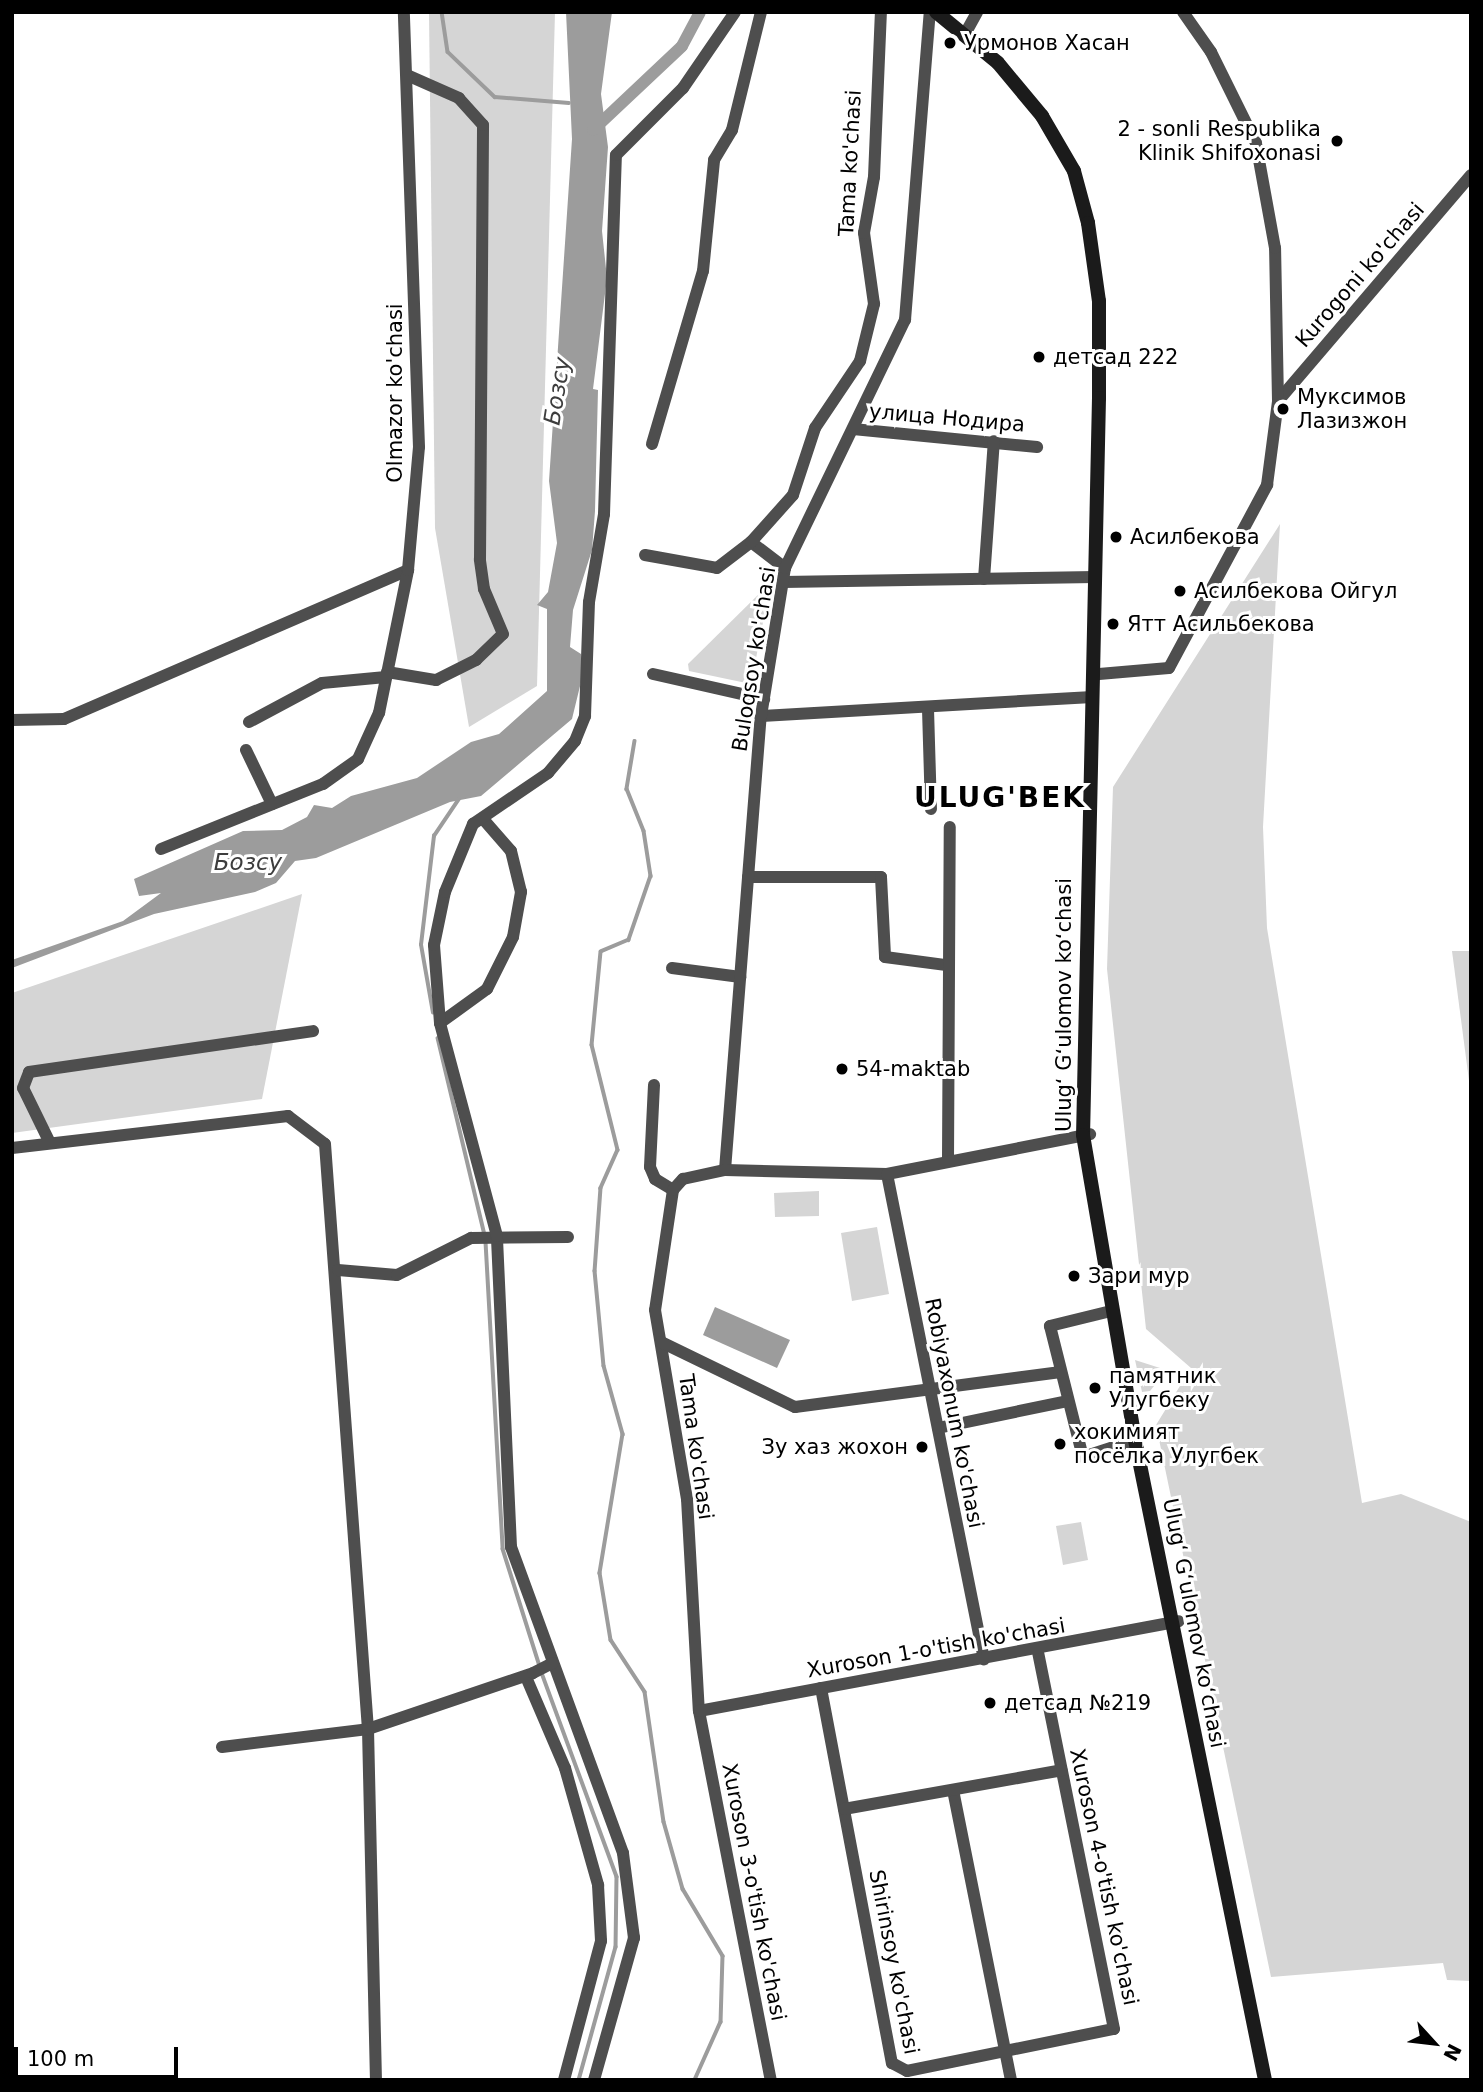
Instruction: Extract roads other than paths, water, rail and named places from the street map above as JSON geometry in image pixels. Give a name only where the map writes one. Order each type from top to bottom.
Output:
[{"type":"main road","name":"Ulugʻ Gʻulomov koʻchasi","points":[[936,12],[967,30],[1019,74],[1061,129],[1081,168],[1094,221],[1107,380],[1088,950],[1087,1134],[1111,1311],[1135,1440],[1175,1622],[1267,2080]]},
{"type":"main road","name":"Ulugʻ Gʻulomov koʻchasi","points":[[953,12],[1042,116],[1082,197],[1100,327],[1087,1134],[1175,1622]]},
{"type":"street","name":"Olmazor ko'chasi","points":[[161,849],[323,784],[358,759],[387,674],[408,570],[419,447],[404,12]]},
{"type":"street","points":[[594,2080],[634,1938],[623,1853],[511,1547],[494,1235],[440,1023],[434,945],[445,892],[474,824],[484,820],[548,773],[575,741],[585,716],[589,602],[604,514],[616,155],[683,88],[735,12]]},
{"type":"street","points":[[652,444],[703,271],[714,160],[732,130],[761,12]]},
{"type":"street","name":"Tama ko'chasi","points":[[645,555],[717,568],[751,542],[793,495],[815,428],[851,380],[870,329],[864,233],[874,177],[881,12]]},
{"type":"street","name":"Buloqsoy ko'chasi","points":[[725,1170],[761,716],[784,575],[905,320],[930,12]]},
{"type":"street","points":[[967,30],[977,12]]},
{"type":"street","points":[[1099,674],[1169,668],[1267,485],[1278,401],[1275,248],[1256,143],[1211,52],[1183,12]]},
{"type":"street","points":[[249,722],[323,683],[387,674],[436,680],[476,660],[503,634],[484,589],[480,559],[483,125],[459,98],[407,75]]},
{"type":"street","name":"Kurogoni ko'chasi","points":[[1278,401],[1471,175]]},
{"type":"street","name":"улица Нодира","points":[[853,429],[1037,447]]},
{"type":"street","points":[[984,579],[993,441]]},
{"type":"street","points":[[751,542],[784,575],[984,579],[1095,577]]},
{"type":"street","points":[[12,720],[64,719],[408,570]]},
{"type":"street","points":[[653,674],[764,699]]},
{"type":"street","points":[[761,716],[928,709],[1092,697]]},
{"type":"street","points":[[928,709],[931,809]]},
{"type":"street","points":[[246,750],[272,804]]},
{"type":"street","points":[[440,1023],[487,989],[513,937],[521,892],[515,865],[484,820]]},
{"type":"street","points":[[948,1160],[946,964],[950,827]]},
{"type":"street","points":[[748,877],[881,877],[885,957],[946,964]]},
{"type":"street","points":[[672,968],[740,977]]},
{"type":"street","points":[[50,1143],[18,1089],[29,1072],[313,1031]]},
{"type":"street","points":[[654,1085],[650,1167],[655,1179],[673,1190],[683,1179],[725,1170],[887,1174],[1087,1134]]},
{"type":"street","points":[[12,1148],[288,1116],[325,1144],[338,1270],[368,1729],[376,2080]]},
{"type":"street","name":"Robiyaxonum ko'chasi","points":[[887,1174],[984,1659]]},
{"type":"street","name":"Tama ko'chasi","points":[[673,1190],[655,1310],[687,1499],[699,1711]]},
{"type":"street","points":[[338,1270],[397,1275],[471,1238],[494,1235],[568,1237]]},
{"type":"street","points":[[1111,1311],[1050,1326],[1083,1457],[1135,1440]]},
{"type":"street","points":[[661,1342],[796,1407],[1061,1372]]},
{"type":"street","points":[[937,1428],[1067,1401]]},
{"type":"street","name":"Хuroson 1-o'tish ko'chasi","points":[[699,1711],[984,1659],[1038,1652],[1175,1622]]},
{"type":"street","name":"Xuroson 4-o'tish ko'chasi","points":[[1038,1652],[1114,2029]]},
{"type":"street","points":[[222,1747],[368,1729],[529,1675],[552,1663]]},
{"type":"street","points":[[529,1675],[565,1769],[598,1885],[601,1941],[564,2080]]},
{"type":"street","name":"Shirinsoy ko'chasi","points":[[821,1688],[894,2067],[906,2071],[1114,2029]]},
{"type":"street","name":"Xuroson 3-o'tish ko'chasi","points":[[699,1711],[771,2080]]},
{"type":"street","points":[[844,1809],[1062,1770]]},
{"type":"street","points":[[953,1790],[1011,2080]]},
{"type":"water","name":"Бозсу","points":[[566,12],[612,12],[601,94],[608,147],[602,231],[607,278],[593,389],[598,390],[595,511],[592,550],[573,610],[570,647],[581,654],[581,682],[572,719],[481,796],[450,802],[316,858],[295,861],[276,883],[255,892],[154,914],[12,968],[12,960],[123,921],[161,893],[139,896],[134,879],[243,831],[282,830],[307,817],[314,805],[332,808],[351,796],[417,778],[471,742],[499,734],[547,691],[547,609],[537,605],[548,592],[557,543],[549,481],[572,139]]},
{"type":"water","points":[[715,1307],[790,1340],[777,1368],[703,1335]]},
{"type":"waterway","points":[[442,12],[448,52],[495,97],[569,103]]},
{"type":"waterway","points":[[593,130],[682,46],[700,12]]},
{"type":"waterway","points":[[635,741],[627,789],[644,831],[651,876],[629,940],[601,952],[592,1045],[618,1150],[601,1188],[595,1271],[604,1366],[623,1434],[600,1573],[611,1640],[645,1692],[664,1822],[683,1889],[723,1956],[721,2022],[695,2080]]},
{"type":"waterway","points":[[433,1013],[421,945],[434,836],[459,799]]},
{"type":"waterway","points":[[438,1038],[485,1235]]},
{"type":"waterway","points":[[486,1242],[503,1549],[540,1666]]},
{"type":"waterway","points":[[542,1673],[617,1877],[616,1947],[579,2080]]},
{"type":"place","name":"Урмонов Хасан","points":[[950,43]]},
{"type":"place","name":"2 - sonli Respublika Klinik Shifoxonasi","points":[[1337,141]]},
{"type":"place","name":"детсад 222","points":[[1039,357]]},
{"type":"place","name":"Муксимов Лазизжон","points":[[1283,409]]},
{"type":"place","name":"Асилбекова","points":[[1116,537]]},
{"type":"place","name":"Асилбекова Ойгул","points":[[1180,591]]},
{"type":"place","name":"Ятт Асильбекова","points":[[1113,624]]},
{"type":"place","name":"54-maktab","points":[[842,1069]]},
{"type":"place","name":"Зари мур","points":[[1074,1276]]},
{"type":"place","name":"памятник Улугбеку","points":[[1095,1388]]},
{"type":"place","name":"хокимият посёлка Улугбек","points":[[1060,1444]]},
{"type":"place","name":"Зу хаз жохон","points":[[922,1447]]},
{"type":"place","name":"детсад №219","points":[[990,1703]]},
{"type":"district","name":"ULUG'BEK","points":[[1000,798]]}]
